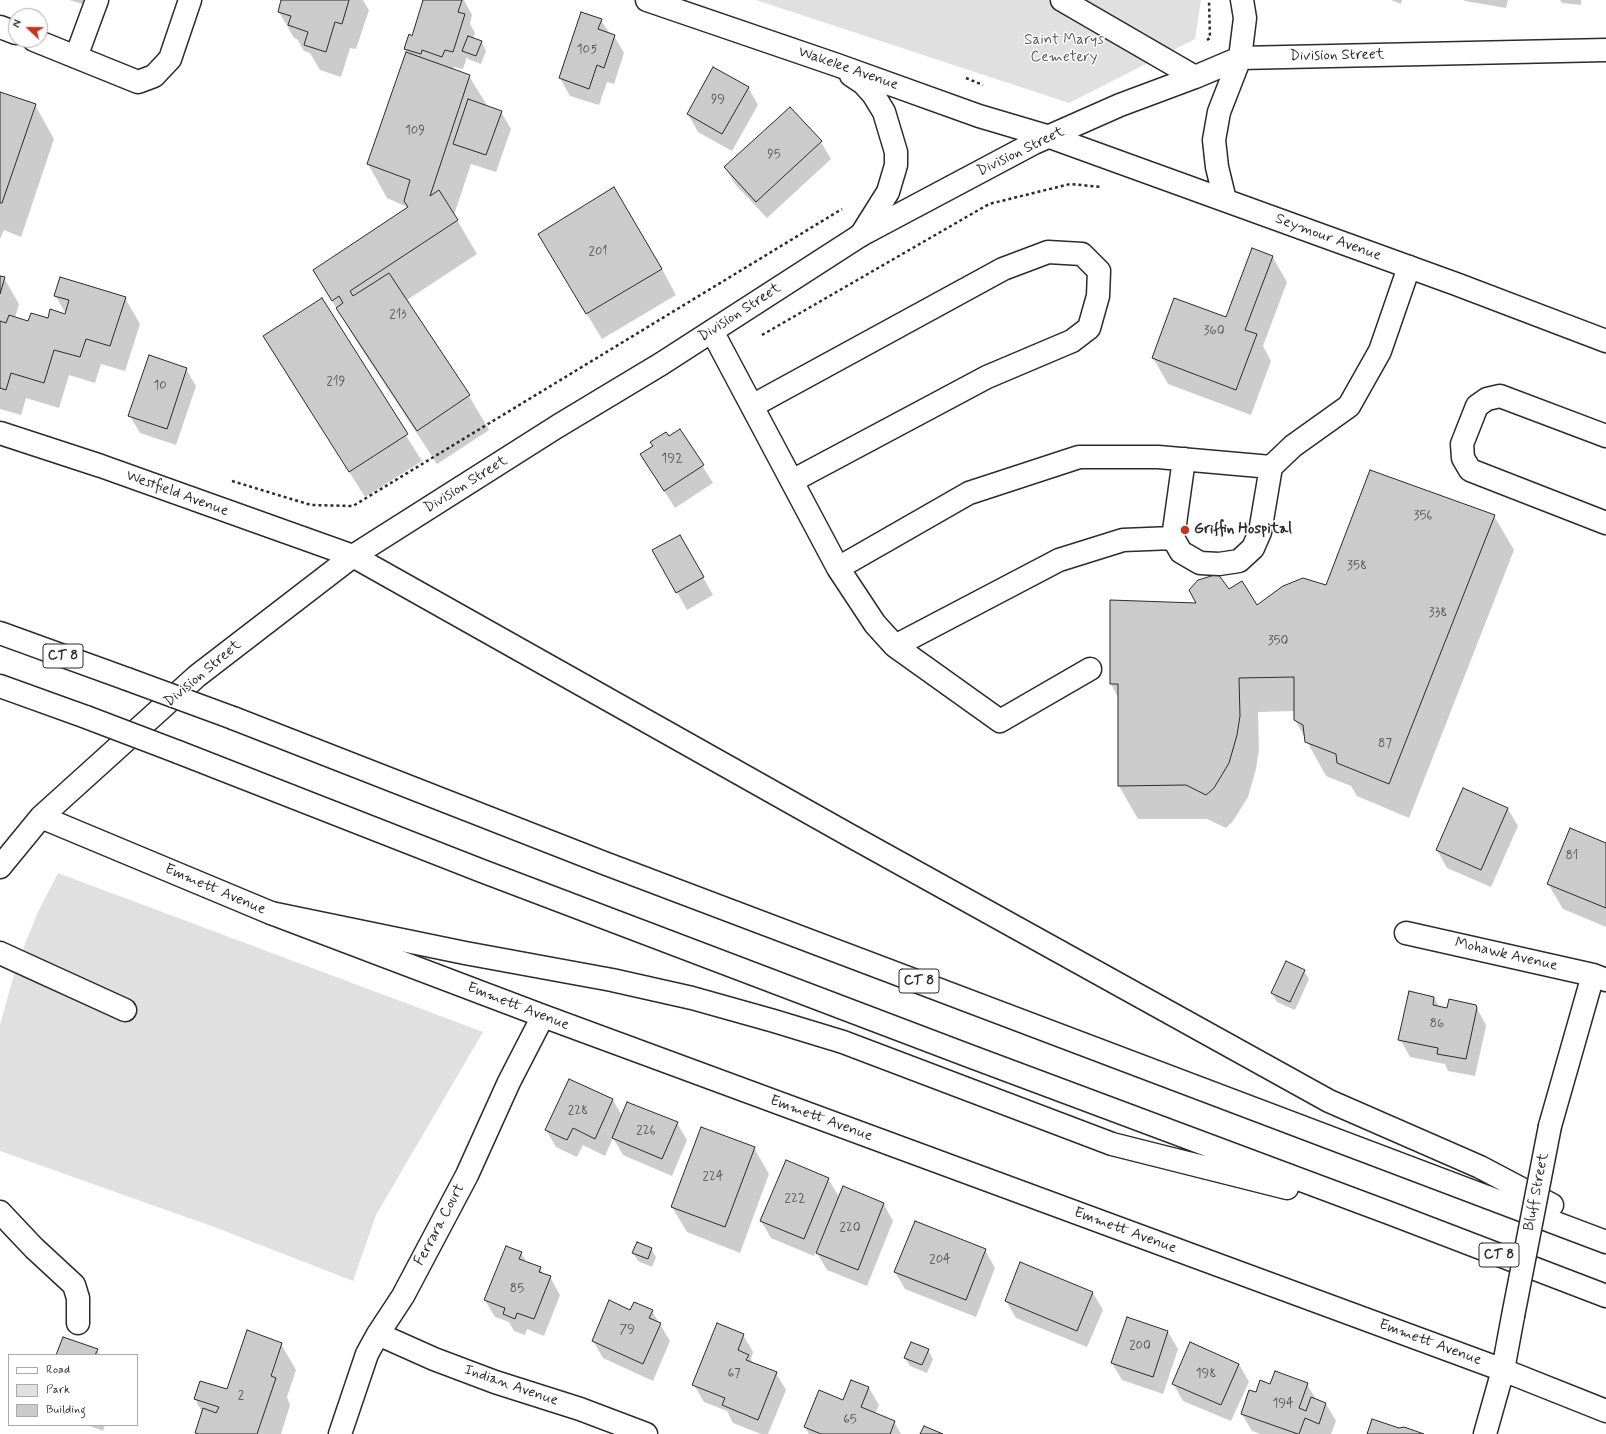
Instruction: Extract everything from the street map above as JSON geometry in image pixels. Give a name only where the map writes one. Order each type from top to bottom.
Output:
[{"type":"main road","points":[[76,57],[97,0]]},
{"type":"main road","points":[[48,46],[138,82],[154,76],[170,59],[190,0]]},
{"type":"main road","name":"Wakelee Avenue","points":[[647,0],[837,65],[979,116],[1050,136]]},
{"type":"main road","points":[[1062,0],[1195,77]]},
{"type":"main road","points":[[1225,200],[1217,167],[1214,140],[1219,112],[1240,58],[1245,18],[1242,0]]},
{"type":"main road","name":"Division Street","points":[[0,867],[41,817],[197,676],[353,556],[558,426],[661,364],[861,235],[1034,143],[1120,105],[1195,77],[1240,58],[1606,50]]},
{"type":"main road","points":[[837,65],[863,84],[873,94],[884,112],[896,152],[896,165],[888,192],[861,235]]},
{"type":"main road","name":"Seymour Avenue","points":[[1050,136],[1606,341]]},
{"type":"main road","points":[[752,406],[1003,269],[1048,252],[1082,254],[1099,271],[1098,296],[1089,328],[1072,340],[987,377],[792,481]]},
{"type":"main road","points":[[1184,459],[1174,538],[1181,552],[1200,562],[1219,564],[1239,561],[1253,548],[1260,532],[1271,467],[1293,446],[1349,406],[1380,351],[1409,268]]},
{"type":"main road","points":[[712,331],[838,568],[875,624],[896,646],[1000,721],[1090,669]]},
{"type":"main road","points":[[1606,436],[1500,396],[1486,399],[1477,406],[1462,444],[1463,458],[1470,470],[1606,523]]},
{"type":"main road","name":"Westfield Avenue","points":[[0,433],[101,466],[353,556],[842,831],[1329,1101],[1480,1167],[1606,1234]]},
{"type":"main road","points":[[838,568],[969,493],[1079,458],[1150,457],[1271,467]]},
{"type":"main road","points":[[896,646],[1059,560],[1123,540],[1174,538]]},
{"type":"main road","name":"CT 8","points":[[0,633],[233,718],[604,863],[1316,1131],[1606,1242]]},
{"type":"main road","name":"CT 8","points":[[0,686],[178,752],[482,871],[1606,1296]]},
{"type":"main road","name":"Emmett Avenue","points":[[41,817],[271,913],[543,1016],[1503,1370],[1606,1411]]},
{"type":"main road","points":[[271,913],[465,954],[612,980],[692,998],[774,1020],[843,1042],[1112,1144],[1392,1214]]},
{"type":"main road","name":"Mohawk Avenue","points":[[1406,932],[1600,977]]},
{"type":"main road","points":[[0,953],[125,1010]]},
{"type":"main road","name":"Bluff Street","points":[[1485,1434],[1503,1370],[1550,1126],[1600,977]]},
{"type":"main road","name":"Ferrara Court","points":[[340,1434],[367,1354],[378,1334],[403,1296],[467,1175],[508,1082],[543,1016]]},
{"type":"main road","points":[[0,1212],[34,1248],[74,1284],[78,1298],[78,1323]]},
{"type":"main road","name":"Indian Avenue","points":[[378,1334],[434,1359],[488,1380],[580,1410],[646,1434]]},
{"type":"path","points":[[1175,65],[1210,38],[1209,0]]},
{"type":"path","points":[[966,78],[985,86]]},
{"type":"path","points":[[229,480],[311,505],[353,506],[846,206]]},
{"type":"green space","name":"Saint Marys Cemetery","points":[[756,0],[1201,0],[1195,39],[1069,103]]},
{"type":"green space","points":[[58,873],[483,1032],[376,1215],[353,1281],[217,1228],[0,1151],[0,1025],[16,967],[37,914]]},
{"type":"building","points":[[281,0],[349,0],[342,24],[335,22],[326,52],[304,45],[308,32],[288,25],[291,16],[278,12]]},
{"type":"building","points":[[423,0],[462,0],[458,12],[465,14],[453,52],[445,50],[442,57],[422,50],[421,54],[404,49],[409,34],[412,36]]},
{"type":"building","points":[[581,12],[602,19],[598,29],[615,35],[604,68],[597,65],[589,89],[559,78]]},
{"type":"building","points":[[468,36],[482,41],[476,56],[462,51]]},
{"type":"building","points":[[406,52],[470,75],[430,196],[439,190],[458,220],[350,291],[353,296],[389,273],[470,395],[417,431],[336,308],[343,303],[339,296],[332,301],[313,270],[408,207],[404,201],[410,180],[367,164]]},
{"type":"building","points":[[713,67],[749,87],[722,134],[687,114]]},
{"type":"building","points":[[0,92],[36,104],[2,203],[0,203]]},
{"type":"building","points":[[468,99],[502,111],[486,155],[453,144]]},
{"type":"building","points":[[790,107],[822,141],[756,202],[724,167]]},
{"type":"building","points":[[614,187],[662,269],[586,314],[538,234]]},
{"type":"building","points":[[1252,248],[1273,256],[1245,330],[1257,334],[1236,390],[1152,358],[1174,298],[1226,317]]},
{"type":"building","points":[[0,276],[5,277],[0,294]]},
{"type":"building","points":[[60,277],[126,297],[110,346],[86,339],[80,357],[54,350],[44,383],[11,373],[6,390],[0,388],[0,321],[6,323],[9,315],[28,321],[31,313],[48,318],[50,309],[65,314],[69,300],[54,296]]},
{"type":"building","points":[[322,298],[408,434],[349,472],[263,336]]},
{"type":"building","points":[[149,355],[187,368],[167,429],[128,416]]},
{"type":"building","points":[[680,429],[704,465],[664,491],[640,454],[653,446],[650,442],[666,432],[669,436]]},
{"type":"building","points":[[1370,470],[1495,515],[1389,784],[1337,763],[1336,754],[1305,742],[1303,725],[1294,720],[1294,677],[1239,678],[1240,716],[1237,735],[1229,763],[1214,788],[1206,795],[1186,785],[1118,786],[1118,684],[1110,684],[1110,600],[1196,603],[1189,590],[1198,580],[1218,574],[1229,589],[1242,581],[1257,605],[1283,586],[1303,578],[1326,585]]},
{"type":"building","points":[[680,535],[704,577],[676,593],[652,550]]},
{"type":"building","points":[[1463,788],[1508,808],[1481,870],[1436,850]]},
{"type":"building","points":[[1570,828],[1606,843],[1606,908],[1547,884]]},
{"type":"building","points":[[1286,961],[1305,970],[1290,1002],[1271,993]]},
{"type":"building","points":[[1409,991],[1434,997],[1433,1005],[1447,1008],[1449,999],[1476,1005],[1477,1008],[1466,1059],[1437,1054],[1438,1048],[1398,1040]]},
{"type":"building","points":[[569,1079],[613,1099],[595,1139],[573,1128],[567,1140],[545,1130]]},
{"type":"building","points":[[627,1102],[678,1122],[662,1159],[612,1138]]},
{"type":"building","points":[[701,1127],[755,1147],[725,1227],[671,1207]]},
{"type":"building","points":[[786,1160],[829,1178],[804,1239],[760,1221]]},
{"type":"building","points":[[843,1186],[884,1203],[858,1270],[816,1253]]},
{"type":"building","points":[[915,1221],[986,1249],[966,1300],[894,1272]]},
{"type":"building","points":[[637,1242],[652,1248],[648,1259],[632,1253]]},
{"type":"building","points":[[506,1246],[522,1252],[519,1259],[541,1267],[539,1272],[551,1276],[534,1319],[517,1313],[515,1319],[503,1314],[505,1308],[484,1300]]},
{"type":"building","points":[[1020,1262],[1093,1292],[1077,1331],[1005,1301]]},
{"type":"building","points":[[609,1300],[630,1310],[634,1302],[653,1310],[649,1318],[661,1323],[643,1364],[592,1341]]},
{"type":"building","points":[[1127,1317],[1168,1331],[1153,1377],[1111,1363]]},
{"type":"building","points":[[717,1323],[744,1334],[738,1350],[749,1355],[746,1360],[777,1372],[758,1420],[722,1405],[725,1398],[692,1385]]},
{"type":"building","points":[[247,1330],[282,1343],[271,1376],[276,1378],[257,1434],[195,1433],[203,1408],[216,1413],[219,1407],[194,1399],[200,1381],[227,1389]]},
{"type":"building","points":[[63,1337],[98,1349],[96,1354],[56,1354]]},
{"type":"building","points":[[911,1342],[929,1349],[922,1365],[904,1358]]},
{"type":"building","points":[[1190,1342],[1239,1364],[1221,1405],[1172,1384]]},
{"type":"building","points":[[1275,1371],[1308,1383],[1299,1408],[1306,1411],[1311,1397],[1326,1403],[1319,1424],[1305,1418],[1298,1434],[1241,1414],[1249,1390],[1256,1392],[1260,1380],[1270,1384]]},
{"type":"building","points":[[851,1380],[869,1387],[861,1407],[895,1421],[890,1434],[821,1434],[804,1427],[819,1390],[843,1400]]},
{"type":"building","points":[[1372,1419],[1399,1428],[1404,1427],[1424,1434],[1367,1434]]},
{"type":"building","points":[[924,1426],[943,1434],[920,1434]]},
{"type":"place","name":"Griffin Hospital","points":[[1185,530]]}]
